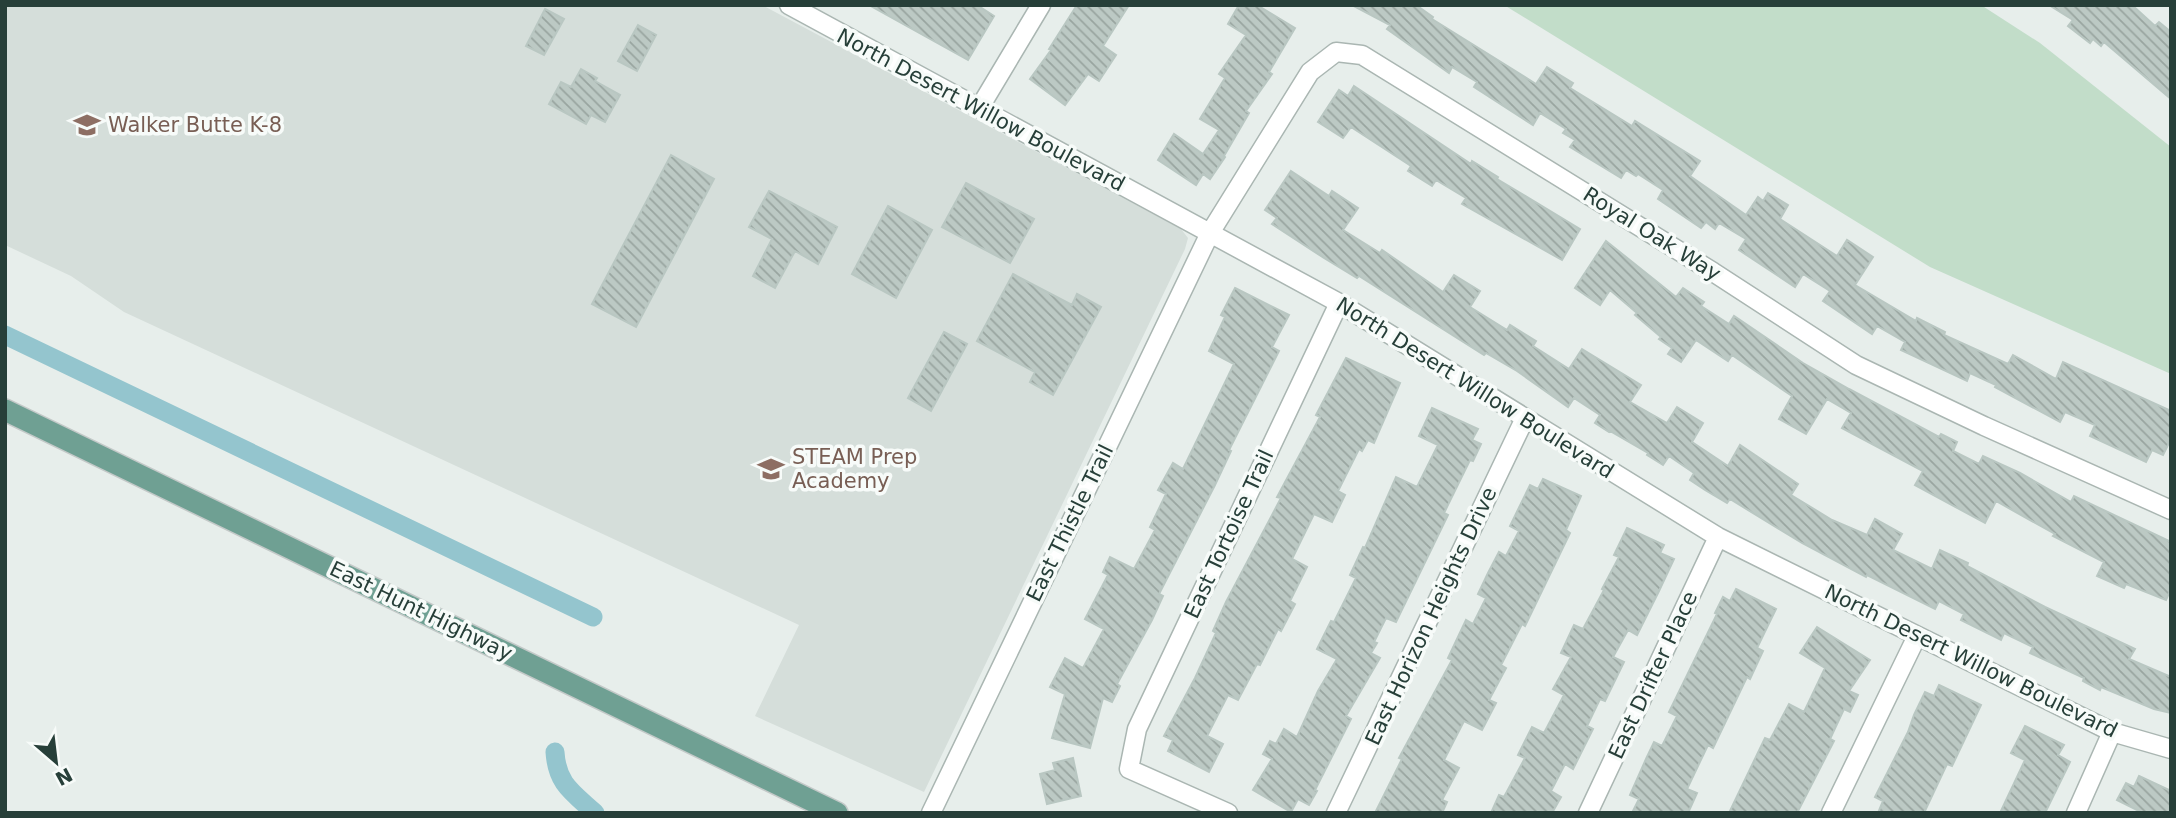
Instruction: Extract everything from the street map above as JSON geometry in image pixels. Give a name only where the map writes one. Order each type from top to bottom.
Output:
[{"type":"main road","name":"East Hunt Highway","points":[[5,410],[837,813]]},
{"type":"street","name":"North Desert Willow Boulevard","points":[[789,5],[1339,303],[1717,537],[2112,732],[2171,749]]},
{"type":"street","points":[[979,107],[1041,5]]},
{"type":"street","name":"Royal Oak Way","points":[[1210,233],[1310,72],[1336,52],[1362,55],[1702,265],[1856,365],[2171,510]]},
{"type":"street","name":"East Thistle Trail","points":[[931,813],[1210,233]]},
{"type":"street","name":"East Tortoise Trail","points":[[1228,813],[1129,769],[1138,729],[1339,303]]},
{"type":"street","name":"East Horizon Heights Drive","points":[[1336,813],[1525,418]]},
{"type":"street","name":"East Drifter Place","points":[[1588,813],[1717,537]]},
{"type":"street","points":[[1831,813],[1917,636]]},
{"type":"street","points":[[2076,813],[2112,732]]},
{"type":"shaded area","name":"STEAM Prep Academy","points":[[5,5],[762,5],[1181,229],[1188,238],[1185,249],[924,792],[755,716],[799,625],[124,312],[71,276],[5,245]]},
{"type":"green space","points":[[1504,5],[1981,5],[2040,43],[2171,147],[2171,374],[1930,267]]},
{"type":"building","points":[[869,5],[977,5],[994,16],[968,60]]},
{"type":"building","points":[[1077,5],[1129,5],[1103,46],[1116,55],[1099,81],[1088,74],[1065,105],[1030,79],[1051,50],[1049,49]]},
{"type":"building","points":[[1239,5],[1257,5],[1295,28],[1269,72],[1272,74],[1246,111],[1249,113],[1225,157],[1210,179],[1203,174],[1196,185],[1158,160],[1174,134],[1203,154],[1219,130],[1200,119],[1225,78],[1219,74],[1246,35],[1228,24]]},
{"type":"building","points":[[1352,5],[1416,5],[1433,17],[1432,19],[1536,84],[1547,67],[1573,83],[1570,88],[1632,126],[1635,121],[1700,161],[1690,176],[1746,215],[1758,197],[1763,201],[1768,193],[1788,205],[1780,219],[1837,256],[1847,240],[1873,257],[1855,285],[1916,321],[1917,318],[1945,332],[1944,335],[2008,364],[2013,355],[2056,379],[2063,362],[2171,411],[2171,439],[2163,455],[2152,450],[2146,462],[2090,436],[2095,425],[2065,412],[2060,422],[1970,373],[1967,381],[1901,350],[1905,342],[1877,326],[1872,334],[1823,301],[1830,291],[1803,274],[1795,287],[1739,250],[1746,239],[1719,223],[1715,229],[1706,222],[1701,228],[1658,199],[1663,190],[1638,174],[1636,176],[1626,170],[1621,178],[1570,147],[1575,140],[1563,133],[1566,129],[1540,113],[1533,125],[1474,87],[1477,82],[1452,67],[1449,73],[1387,29],[1390,25]]},
{"type":"building","points":[[2049,5],[2132,5],[2155,26],[2159,22],[2171,32],[2171,99],[2104,42],[2101,46],[2093,39],[2090,43],[2068,26],[2073,20]]},
{"type":"building","points":[[545,9],[564,19],[544,55],[526,46]]},
{"type":"building","points":[[638,25],[656,35],[637,71],[618,61]]},
{"type":"building","points":[[581,69],[597,78],[595,81],[620,95],[605,122],[591,115],[586,124],[549,104],[561,82],[571,87]]},
{"type":"building","points":[[1354,86],[1471,164],[1472,161],[1580,229],[1562,260],[1462,204],[1466,198],[1436,180],[1432,186],[1408,171],[1411,166],[1351,127],[1343,138],[1318,122],[1339,90],[1348,96]]},
{"type":"building","points":[[671,155],[714,179],[636,327],[592,304]]},
{"type":"building","points":[[1291,171],[1329,196],[1332,191],[1358,208],[1343,230],[1380,253],[1382,250],[1443,292],[1454,275],[1480,291],[1470,307],[1507,330],[1510,325],[1536,341],[1533,346],[1569,369],[1582,349],[1641,385],[1630,402],[1667,423],[1677,407],[1703,423],[1692,442],[1728,466],[1740,445],[1798,484],[1791,495],[1832,520],[1867,535],[1875,519],[1902,534],[1893,550],[1932,569],[1940,550],[2045,607],[2135,649],[2129,659],[2171,677],[2171,713],[2154,709],[2101,687],[2100,690],[2083,681],[2084,678],[2030,653],[2033,647],[2004,633],[2001,640],[1961,620],[1964,614],[1939,601],[1935,609],[1867,575],[1866,577],[1802,543],[1730,499],[1727,503],[1690,480],[1694,473],[1669,456],[1663,465],[1647,455],[1648,453],[1595,423],[1600,415],[1574,398],[1568,407],[1517,371],[1486,353],[1484,355],[1359,276],[1357,278],[1324,258],[1272,224],[1277,218],[1265,210]]},
{"type":"building","points":[[966,183],[1034,219],[1010,263],[942,227]]},
{"type":"building","points":[[769,191],[837,227],[818,264],[795,251],[775,288],[753,276],[772,239],[749,227]]},
{"type":"building","points":[[888,206],[932,230],[896,298],[852,274]]},
{"type":"building","points":[[1606,241],[1676,297],[1683,288],[1704,302],[1701,306],[1729,324],[1734,316],[1803,363],[1849,389],[1939,437],[1941,434],[1957,442],[1953,451],[1979,464],[1983,456],[2071,502],[2074,496],[2171,542],[2171,589],[2166,600],[2126,584],[2124,588],[2097,576],[2104,562],[2053,536],[2055,534],[1996,501],[1985,523],[1915,485],[1923,471],[1842,428],[1851,413],[1827,399],[1806,434],[1779,419],[1792,396],[1732,355],[1728,361],[1696,340],[1681,362],[1668,354],[1672,348],[1659,339],[1661,337],[1635,315],[1637,313],[1610,290],[1600,305],[1575,288]]},
{"type":"building","points":[[1013,274],[1072,305],[1077,294],[1101,307],[1053,395],[1030,382],[1035,372],[977,341]]},
{"type":"building","points":[[1235,288],[1289,315],[1272,347],[1279,351],[1159,594],[1163,596],[1117,684],[1120,686],[1112,702],[1103,698],[1090,748],[1052,738],[1065,694],[1050,687],[1065,658],[1083,668],[1104,629],[1085,619],[1108,575],[1103,572],[1110,557],[1134,569],[1155,530],[1150,527],[1166,494],[1158,490],[1173,463],[1183,469],[1234,364],[1209,351],[1225,317],[1221,315]]},
{"type":"building","points":[[944,332],[967,344],[931,411],[908,398]]},
{"type":"building","points":[[1346,358],[1400,383],[1374,443],[1368,440],[1362,451],[1359,449],[1338,491],[1345,495],[1332,522],[1314,514],[1292,559],[1307,567],[1290,601],[1295,604],[1238,700],[1228,695],[1207,736],[1223,744],[1209,772],[1168,751],[1173,740],[1164,736],[1195,678],[1216,633],[1213,631],[1226,602],[1281,498],[1277,497],[1320,417],[1316,415]]},
{"type":"building","points":[[1432,408],[1478,429],[1472,440],[1481,444],[1473,461],[1470,460],[1444,513],[1448,515],[1396,622],[1386,618],[1374,642],[1377,643],[1371,653],[1380,658],[1346,716],[1351,719],[1315,790],[1317,791],[1309,805],[1298,799],[1291,812],[1253,790],[1272,759],[1263,754],[1270,741],[1276,744],[1284,729],[1297,737],[1318,691],[1337,659],[1317,649],[1356,578],[1350,575],[1363,547],[1365,548],[1396,477],[1417,487],[1438,445],[1419,436]]},
{"type":"building","points":[[1543,479],[1581,496],[1566,530],[1570,533],[1525,626],[1522,624],[1501,665],[1506,668],[1489,700],[1496,703],[1482,730],[1464,721],[1444,760],[1459,768],[1442,800],[1447,802],[1442,813],[1375,813],[1402,759],[1399,758],[1452,660],[1448,658],[1466,620],[1473,624],[1486,598],[1478,594],[1488,573],[1499,552],[1506,556],[1519,531],[1510,526],[1530,485],[1538,489]]},
{"type":"building","points":[[1627,528],[1664,545],[1660,553],[1674,559],[1637,635],[1628,630],[1613,657],[1624,662],[1605,701],[1600,699],[1587,726],[1593,729],[1573,769],[1565,764],[1551,791],[1561,797],[1552,813],[1491,813],[1499,795],[1504,797],[1525,758],[1518,755],[1532,727],[1544,733],[1564,695],[1553,689],[1571,657],[1561,653],[1574,625],[1583,629],[1604,590],[1602,589],[1619,557],[1614,555]]},
{"type":"building","points":[[1736,589],[1776,609],[1757,648],[1763,651],[1750,679],[1747,677],[1713,748],[1708,745],[1687,789],[1697,793],[1688,813],[1632,813],[1639,799],[1630,795],[1646,759],[1654,742],[1662,746],[1677,716],[1669,712],[1717,614],[1715,613],[1723,597],[1730,601]]},
{"type":"building","points":[[1817,627],[1870,660],[1849,691],[1858,695],[1850,712],[1844,709],[1830,739],[1834,741],[1797,813],[1729,813],[1765,738],[1770,740],[1789,704],[1804,712],[1825,668],[1800,653]]},
{"type":"building","points":[[1939,685],[1981,705],[1952,766],[1947,764],[1924,813],[1878,813],[1883,801],[1875,797],[1914,715],[1925,692],[1934,696]]},
{"type":"building","points":[[2025,726],[2064,745],[2058,755],[2070,762],[2045,813],[2000,813],[2025,760],[2011,753]]},
{"type":"building","points":[[1073,758],[1081,796],[1047,804],[1040,774],[1055,770],[1053,763]]},
{"type":"building","points":[[2139,776],[2171,791],[2171,813],[2143,813],[2117,800],[2126,783],[2134,787]]},
{"type":"waterway","points":[[5,335],[593,617]]},
{"type":"waterway","points":[[555,752],[562,780],[595,813]]},
{"type":"place","name":"Walker Butte K-8","points":[[87,125]]},
{"type":"place","name":"STEAM Prep Academy","points":[[771,469]]}]
